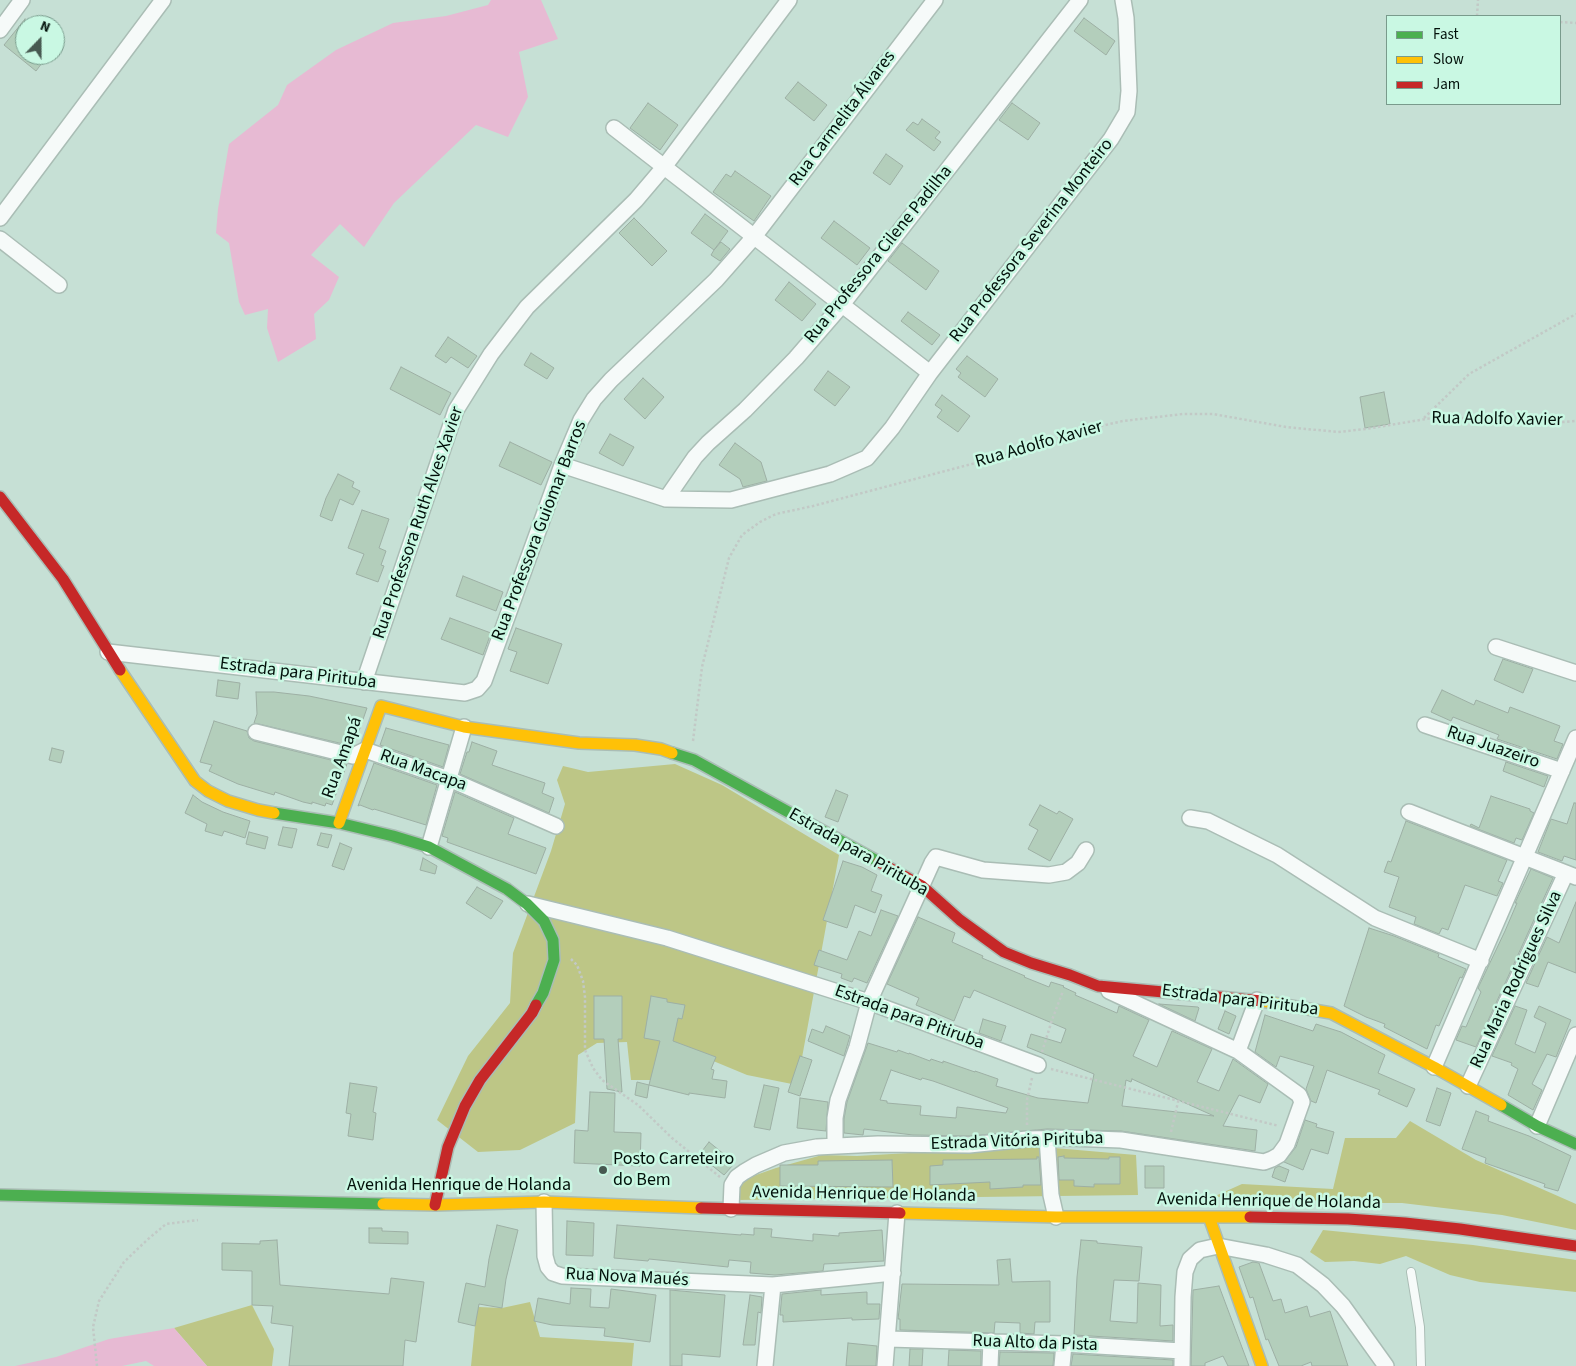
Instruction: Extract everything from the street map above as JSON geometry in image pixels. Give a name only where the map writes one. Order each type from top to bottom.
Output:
[{"type":"main road","points":[[2,502],[63,579],[108,652],[195,781],[208,791],[228,801],[258,810],[339,822],[429,847],[507,889],[527,904],[544,921],[553,940],[554,960],[543,993],[532,1014],[486,1072],[465,1106],[448,1147],[435,1205]]},
{"type":"main road","name":"Estrada para Pirituba","points":[[381,706],[464,727],[579,743],[635,745],[661,750],[694,760],[922,886],[960,920],[1004,952],[1098,986],[1257,1000],[1331,1013],[1434,1067],[1537,1126],[1576,1144]]},
{"type":"main road","name":"Rua Amapá","points":[[339,822],[381,706]]},
{"type":"main road","name":"Avenida Henrique de Holanda","points":[[0,1195],[435,1205],[544,1202],[731,1209],[1056,1217],[1289,1217],[1405,1223],[1576,1246]]},
{"type":"main road","points":[[1209,1217],[1262,1366]]},
{"type":"street","points":[[0,30],[22,0]]},
{"type":"street","points":[[0,218],[163,0]]},
{"type":"street","name":"Rua Professora Ruth Alves Xavier","points":[[364,682],[456,410],[491,354],[527,307],[636,200],[664,168],[789,0]]},
{"type":"street","name":"Rua Carmelita Álvares","points":[[753,238],[935,0]]},
{"type":"street","name":"Rua Professora Cilene Padilha","points":[[666,499],[694,458],[796,358],[842,306],[1080,0]]},
{"type":"street","name":"Rua Professora Severina Monteiro","points":[[666,499],[731,500],[830,474],[867,458],[892,428],[930,373],[1111,139],[1127,112],[1129,91],[1126,18],[1123,0]]},
{"type":"street","points":[[614,128],[753,238],[930,373]]},
{"type":"street","name":"Rua Professora Guiomar Barros","points":[[484,681],[562,465],[581,420],[594,399],[611,380],[716,280],[753,238]]},
{"type":"street","points":[[0,239],[58,284]]},
{"type":"street","points":[[562,465],[666,499]]},
{"type":"street","points":[[1496,647],[1576,673]]},
{"type":"street","name":"Estrada para Pirituba","points":[[108,652],[465,693],[477,689],[484,681]]},
{"type":"street","name":"Rua Juazeiro","points":[[1425,725],[1562,771]]},
{"type":"street","points":[[429,847],[464,727]]},
{"type":"street","name":"Rua Macapa","points":[[256,732],[353,756],[365,750],[449,779],[556,826]]},
{"type":"street","points":[[1434,1067],[1576,738]]},
{"type":"street","points":[[1409,812],[1571,875]]},
{"type":"street","points":[[1190,818],[1208,822],[1277,855],[1375,918],[1481,961]]},
{"type":"street","points":[[835,1145],[836,1110],[869,1002],[936,856],[983,870],[1049,875],[1066,872],[1078,863],[1086,850]]},
{"type":"street","name":"Rua Maria Rodrigues Silva","points":[[1468,1086],[1571,875]]},
{"type":"street","name":"Estrada para Pitiruba","points":[[527,904],[666,938],[869,1002],[1038,1065]]},
{"type":"street","name":"Estrada Vitória Pirituba","points":[[732,1185],[737,1177],[744,1172],[784,1153],[835,1145],[969,1145],[1027,1139],[1069,1138],[1121,1140],[1264,1162],[1279,1155],[1287,1144],[1302,1102],[1299,1095],[1238,1052],[1098,986]]},
{"type":"street","points":[[1238,1052],[1257,1000]]},
{"type":"street","points":[[1537,1126],[1575,1040]]},
{"type":"street","points":[[1047,1138],[1051,1195],[1056,1217]]},
{"type":"street","points":[[731,1209],[732,1185]]},
{"type":"street","name":"Rua Nova Maués","points":[[544,1202],[545,1256],[548,1267],[553,1273],[562,1276],[774,1285],[893,1272]]},
{"type":"street","points":[[885,1366],[897,1213]]},
{"type":"street","points":[[1182,1358],[1182,1297],[1185,1272],[1190,1259],[1200,1250],[1218,1246],[1266,1255],[1297,1265],[1323,1285],[1343,1306],[1386,1366]]},
{"type":"street","points":[[765,1366],[774,1285]]},
{"type":"street","name":"Rua Alto da Pista","points":[[888,1339],[1064,1344],[1182,1358]]},
{"type":"street","points":[[990,1366],[991,1342]]},
{"type":"street","points":[[1062,1366],[1064,1344]]},
{"type":"lane","points":[[1411,1272],[1420,1327],[1421,1366]]},
{"type":"path","points":[[1477,15],[1478,0]]},
{"type":"path","points":[[1561,22],[1576,23]]},
{"type":"path","points":[[1423,419],[1469,374],[1576,314]]},
{"type":"path","name":"Rua Adolfo Xavier","points":[[694,760],[693,735],[702,667],[729,558],[742,535],[760,522],[776,514],[1017,452],[1074,432],[1123,421],[1184,414],[1213,414],[1286,428],[1338,432],[1438,417],[1555,422],[1576,421]]},
{"type":"path","points":[[571,959],[577,965],[583,981],[585,997],[585,1050],[593,1068],[602,1080],[638,1105],[672,1138],[732,1185]]},
{"type":"path","points":[[1027,1139],[1027,1100],[1031,1082],[1052,1020],[1070,975]]},
{"type":"path","points":[[1038,1065],[1292,1130]]},
{"type":"path","points":[[1168,1148],[1178,1102]]},
{"type":"path","points":[[97,1366],[93,1328],[99,1301],[124,1262],[166,1224],[203,1220]]},
{"type":"green space","points":[[675,764],[722,785],[839,855],[797,1085],[747,1075],[670,1043],[660,1080],[631,1080],[627,1042],[597,1043],[578,1055],[575,1123],[520,1150],[478,1152],[437,1120],[468,1056],[510,1003],[513,953],[551,851],[565,804],[557,780],[563,766],[588,772]]},
{"type":"green space","points":[[1410,1121],[1476,1160],[1576,1204],[1576,1230],[1502,1215],[1402,1203],[1349,1203],[1258,1196],[1213,1197],[1242,1184],[1333,1189],[1345,1138],[1396,1138]]},
{"type":"green space","points":[[1031,1146],[1136,1155],[1138,1195],[737,1200],[736,1182],[822,1155],[857,1156]]},
{"type":"green space","points":[[1323,1230],[1473,1245],[1576,1260],[1576,1292],[1480,1282],[1450,1275],[1406,1256],[1380,1264],[1354,1261],[1325,1262],[1310,1252]]},
{"type":"green space","points":[[530,1302],[540,1337],[634,1343],[632,1366],[471,1366],[478,1307],[502,1308]]},
{"type":"green space","points":[[252,1305],[274,1349],[272,1366],[207,1366],[174,1328]]},
{"type":"shaded area","points":[[491,0],[541,0],[558,39],[519,52],[528,97],[508,137],[476,125],[394,203],[364,247],[340,224],[311,255],[339,277],[329,300],[314,314],[316,339],[278,362],[267,328],[268,309],[245,315],[239,302],[229,243],[216,233],[229,144],[278,105],[287,85],[336,50],[393,23],[446,16],[488,5]]},
{"type":"shaded area","points":[[174,1328],[207,1366],[154,1366],[146,1361],[122,1366],[15,1366],[56,1357],[109,1339]]},
{"type":"building","points":[[1084,18],[1115,41],[1106,55],[1074,31]]},
{"type":"building","points":[[15,31],[15,54],[4,45]]},
{"type":"building","points":[[29,65],[40,65],[36,71]]},
{"type":"building","points":[[798,82],[827,105],[814,121],[785,98]]},
{"type":"building","points":[[648,103],[678,125],[660,150],[630,128]]},
{"type":"building","points":[[1012,103],[1040,123],[1028,140],[999,120]]},
{"type":"building","points":[[922,119],[940,132],[935,138],[941,142],[934,151],[906,130],[913,122],[918,125]]},
{"type":"building","points":[[886,154],[903,166],[890,185],[873,173]]},
{"type":"building","points":[[735,171],[771,196],[754,221],[713,192],[726,174],[731,177]]},
{"type":"building","points":[[705,214],[728,231],[714,250],[691,233]]},
{"type":"building","points":[[634,218],[667,251],[652,266],[619,233]]},
{"type":"building","points":[[834,221],[870,248],[857,265],[821,238]]},
{"type":"building","points":[[721,242],[730,249],[720,261],[711,255]]},
{"type":"building","points":[[902,243],[939,271],[926,290],[888,261]]},
{"type":"building","points":[[789,282],[816,304],[802,321],[775,300]]},
{"type":"building","points":[[908,312],[940,335],[932,345],[901,321]]},
{"type":"building","points":[[448,337],[477,356],[468,368],[451,357],[446,363],[435,356]]},
{"type":"building","points":[[531,353],[554,368],[547,379],[524,365]]},
{"type":"building","points":[[967,356],[998,379],[985,397],[958,377],[961,373],[956,369]]},
{"type":"building","points":[[401,367],[451,393],[440,415],[390,389]]},
{"type":"building","points":[[828,371],[850,387],[835,406],[814,390]]},
{"type":"building","points":[[643,378],[664,397],[645,419],[624,399]]},
{"type":"building","points":[[1384,392],[1390,424],[1365,428],[1360,397]]},
{"type":"building","points":[[942,395],[970,416],[958,432],[937,417],[942,410],[935,405]]},
{"type":"building","points":[[610,434],[634,447],[623,466],[599,453]]},
{"type":"building","points":[[510,442],[552,462],[541,485],[499,466]]},
{"type":"building","points":[[735,443],[761,462],[767,481],[743,487],[740,479],[719,465]]},
{"type":"building","points":[[338,474],[354,482],[352,487],[360,491],[353,505],[340,499],[332,521],[320,516],[326,498]]},
{"type":"building","points":[[362,510],[389,519],[379,548],[386,551],[381,565],[384,566],[378,582],[356,574],[364,554],[348,548]]},
{"type":"building","points":[[463,576],[503,592],[496,611],[456,596]]},
{"type":"building","points":[[450,618],[491,633],[483,655],[441,639]]},
{"type":"building","points":[[516,628],[562,644],[548,684],[510,671],[517,652],[508,649]]},
{"type":"building","points":[[1503,659],[1533,669],[1523,693],[1494,680]]},
{"type":"building","points":[[218,680],[240,683],[238,699],[216,696]]},
{"type":"building","points":[[1442,690],[1474,705],[1476,700],[1508,713],[1510,707],[1560,726],[1554,741],[1563,744],[1557,759],[1497,739],[1499,735],[1453,717],[1451,721],[1431,712]]},
{"type":"building","points":[[256,692],[309,696],[367,708],[352,746],[254,723],[257,714]]},
{"type":"building","points":[[214,721],[247,731],[249,738],[254,741],[347,764],[332,805],[326,803],[325,806],[312,802],[312,804],[303,802],[275,792],[274,795],[238,784],[209,771],[212,765],[200,762]]},
{"type":"building","points":[[386,728],[449,745],[443,767],[380,745]]},
{"type":"building","points":[[472,742],[497,751],[492,765],[545,783],[542,793],[554,798],[549,813],[460,774]]},
{"type":"building","points":[[52,748],[64,751],[61,763],[49,760]]},
{"type":"building","points":[[1506,762],[1548,776],[1544,787],[1503,771]]},
{"type":"building","points":[[374,763],[437,785],[426,825],[360,805],[358,806]]},
{"type":"building","points":[[836,790],[848,795],[838,822],[825,817]]},
{"type":"building","points":[[455,792],[514,818],[508,834],[546,848],[536,874],[447,842],[448,838],[442,836]]},
{"type":"building","points":[[193,795],[202,802],[223,812],[250,821],[245,838],[224,831],[222,836],[205,831],[207,824],[185,813]]},
{"type":"building","points":[[1491,796],[1530,809],[1534,813],[1522,840],[1516,838],[1514,843],[1470,826],[1471,824],[1479,828]]},
{"type":"building","points":[[1574,803],[1576,803],[1576,860],[1564,856],[1562,861],[1538,852],[1551,819],[1567,824]]},
{"type":"building","points":[[1040,805],[1057,814],[1059,811],[1073,819],[1050,861],[1028,849],[1038,830],[1029,825]]},
{"type":"building","points":[[1406,821],[1507,860],[1498,881],[1503,883],[1497,896],[1465,885],[1448,930],[1442,928],[1439,934],[1414,924],[1416,917],[1389,907],[1399,877],[1384,872],[1388,861],[1391,862]]},
{"type":"building","points":[[283,827],[297,829],[292,848],[278,845]]},
{"type":"building","points":[[249,832],[268,837],[265,849],[246,844]]},
{"type":"building","points":[[321,833],[332,835],[328,848],[317,845]]},
{"type":"building","points":[[340,843],[352,848],[344,870],[332,866]]},
{"type":"building","points":[[423,858],[437,866],[435,874],[420,870]]},
{"type":"building","points":[[843,861],[862,867],[877,875],[871,891],[882,895],[875,913],[855,905],[847,928],[823,920]]},
{"type":"building","points":[[1531,869],[1553,878],[1476,1047],[1456,1040],[1462,1026],[1466,1027],[1481,992],[1478,988]]},
{"type":"building","points":[[477,887],[503,901],[491,919],[466,903]]},
{"type":"building","points":[[1576,902],[1576,973],[1548,962],[1538,987],[1526,983],[1547,937],[1559,943]]},
{"type":"building","points":[[881,910],[898,916],[867,983],[854,978],[852,982],[841,978],[842,974],[814,965],[819,950],[847,960],[859,931],[871,936]]},
{"type":"building","points":[[918,917],[955,933],[952,942],[1024,977],[1049,987],[1051,982],[1064,986],[1076,993],[1075,995],[1117,1013],[1119,1006],[1149,1020],[1133,1056],[1157,1067],[1172,1031],[1212,1049],[1197,1082],[1219,1091],[1233,1059],[1268,1084],[1260,1103],[1239,1095],[1223,1126],[1257,1130],[1255,1151],[1121,1131],[1047,1129],[969,1136],[913,1135],[864,1129],[863,1135],[844,1133],[847,1102],[868,1043],[897,1052],[898,1050],[909,1053],[930,1061],[931,1059],[943,1063],[943,1061],[975,1071],[998,1079],[996,1086],[1038,1098],[1088,1103],[1094,1074],[1027,1047],[1031,1034],[1061,1043],[1066,1029],[974,990],[970,998],[964,996],[954,1021],[916,1005],[919,998],[887,984]],"holes":[[[891,1070],[921,1080],[922,1078],[933,1081],[1008,1108],[1006,1113],[957,1107],[956,1118],[920,1115],[921,1106],[887,1103],[887,1101],[880,1100]],[[1132,1079],[1214,1116],[1122,1106],[1126,1080],[1131,1082]]]},
{"type":"building","points":[[1369,928],[1439,954],[1438,957],[1466,969],[1462,978],[1460,977],[1439,1026],[1436,1025],[1427,1049],[1384,1027],[1385,1024],[1344,1006]]},
{"type":"building","points":[[594,996],[622,996],[622,1039],[618,1039],[622,1092],[607,1089],[604,1039],[594,1039]]},
{"type":"building","points":[[651,996],[667,999],[667,1002],[685,1005],[682,1019],[678,1018],[673,1041],[716,1057],[711,1069],[714,1070],[712,1079],[727,1081],[725,1098],[689,1093],[689,1095],[649,1085],[660,1041],[644,1038]]},
{"type":"building","points":[[1159,1004],[1198,1007],[1199,1008],[1195,1021]]},
{"type":"building","points":[[1515,1006],[1527,1010],[1515,1044],[1535,1053],[1546,1023],[1534,1017],[1539,1006],[1571,1020],[1556,1057],[1547,1054],[1532,1084],[1542,1090],[1533,1110],[1508,1095],[1518,1069],[1511,1065],[1512,1063],[1492,1056]]},
{"type":"building","points":[[1225,1011],[1236,1016],[1229,1034],[1218,1029]]},
{"type":"building","points":[[1265,1015],[1313,1031],[1316,1024],[1341,1032],[1385,1055],[1378,1073],[1415,1089],[1407,1107],[1378,1094],[1380,1090],[1327,1070],[1316,1103],[1311,1101],[1306,1089],[1314,1066],[1280,1056],[1276,1067],[1255,1052]]},
{"type":"building","points":[[983,1019],[1006,1026],[1001,1041],[979,1033]]},
{"type":"building","points":[[826,1026],[850,1036],[844,1056],[808,1041],[812,1029],[823,1033]]},
{"type":"building","points":[[800,1056],[812,1060],[800,1096],[788,1092]]},
{"type":"building","points":[[637,1082],[649,1085],[647,1098],[635,1095]]},
{"type":"building","points":[[350,1083],[377,1087],[373,1112],[376,1113],[373,1140],[348,1136],[351,1114],[346,1113]]},
{"type":"building","points":[[764,1085],[779,1088],[770,1130],[754,1127]]},
{"type":"building","points":[[1437,1088],[1451,1093],[1440,1126],[1426,1121]]},
{"type":"building","points":[[590,1092],[615,1093],[614,1132],[641,1133],[640,1166],[574,1163],[575,1130],[588,1131]]},
{"type":"building","points":[[800,1098],[828,1102],[826,1131],[797,1128]]},
{"type":"building","points":[[1476,1111],[1489,1116],[1488,1121],[1529,1136],[1571,1156],[1558,1191],[1544,1187],[1545,1184],[1485,1163],[1486,1158],[1462,1149]]},
{"type":"building","points":[[1305,1120],[1317,1124],[1316,1127],[1334,1132],[1328,1154],[1311,1149],[1303,1170],[1284,1162],[1296,1147]]},
{"type":"building","points":[[709,1142],[725,1155],[723,1157],[733,1165],[724,1175],[699,1155]]},
{"type":"building","points":[[1064,1156],[1064,1158],[1109,1159],[1109,1157],[1120,1157],[1120,1184],[1094,1184],[1094,1187],[1074,1186],[1074,1180],[1059,1180],[1058,1157]]},
{"type":"building","points":[[1039,1157],[1041,1185],[990,1189],[990,1182],[930,1185],[930,1166],[943,1165],[943,1160],[1037,1159]]},
{"type":"building","points":[[892,1160],[893,1187],[780,1186],[780,1165],[818,1165],[818,1161]]},
{"type":"building","points":[[1145,1166],[1164,1166],[1164,1188],[1145,1188]]},
{"type":"building","points":[[1279,1166],[1289,1170],[1285,1182],[1272,1177],[1275,1168]]},
{"type":"building","points":[[567,1221],[594,1223],[593,1256],[566,1255]]},
{"type":"building","points":[[497,1225],[518,1230],[506,1279],[502,1308],[479,1304],[475,1326],[458,1322],[466,1283],[485,1287]]},
{"type":"building","points":[[617,1225],[741,1235],[754,1235],[754,1228],[772,1229],[771,1237],[813,1241],[813,1234],[839,1236],[839,1233],[882,1230],[884,1261],[824,1264],[823,1271],[775,1275],[750,1273],[751,1262],[729,1260],[728,1267],[649,1259],[648,1261],[614,1258]]},
{"type":"building","points":[[369,1228],[382,1228],[382,1231],[408,1232],[408,1244],[369,1243]]},
{"type":"building","points":[[277,1240],[280,1285],[389,1294],[391,1278],[424,1282],[416,1342],[405,1340],[403,1366],[289,1366],[293,1326],[271,1323],[273,1306],[252,1305],[252,1271],[222,1270],[222,1243],[260,1244],[260,1241]]},
{"type":"building","points":[[1081,1240],[1142,1247],[1139,1281],[1114,1280],[1110,1321],[1137,1323],[1138,1283],[1161,1285],[1160,1326],[1173,1325],[1173,1341],[1074,1335]]},
{"type":"building","points":[[1010,1259],[1012,1282],[1050,1281],[1050,1322],[1035,1322],[1034,1334],[1020,1333],[1020,1323],[995,1322],[994,1333],[900,1330],[900,1319],[898,1319],[902,1284],[999,1285],[997,1260]]},
{"type":"building","points":[[1253,1262],[1259,1263],[1273,1301],[1281,1299],[1285,1313],[1307,1306],[1310,1317],[1330,1311],[1348,1366],[1312,1366],[1311,1362],[1301,1366],[1279,1366],[1268,1339],[1266,1340],[1253,1297],[1250,1298],[1239,1267]]},
{"type":"building","points":[[1219,1286],[1249,1366],[1228,1366],[1223,1356],[1205,1363],[1205,1366],[1191,1366],[1193,1290]]},
{"type":"building","points":[[571,1288],[591,1289],[590,1307],[609,1308],[611,1289],[656,1295],[650,1342],[604,1336],[605,1328],[552,1325],[534,1321],[538,1298],[570,1304]]},
{"type":"building","points":[[670,1290],[725,1295],[720,1357],[682,1354],[682,1366],[670,1366]]},
{"type":"building","points":[[821,1290],[821,1295],[867,1292],[867,1304],[880,1304],[879,1319],[852,1320],[852,1318],[783,1322],[783,1315],[780,1315],[782,1294]]},
{"type":"building","points":[[750,1295],[762,1297],[761,1313],[758,1312],[755,1345],[743,1345]]},
{"type":"building","points":[[848,1343],[877,1346],[876,1366],[846,1366]]},
{"type":"building","points":[[910,1349],[923,1349],[922,1366],[909,1366]]},
{"type":"building","points":[[949,1350],[981,1351],[981,1366],[948,1366]]},
{"type":"building","points":[[1000,1352],[1054,1353],[1053,1366],[999,1366]]},
{"type":"building","points":[[1073,1354],[1173,1360],[1173,1366],[1071,1366]]},
{"type":"traffic: fast","points":[[672,753],[694,760],[879,862]]},
{"type":"traffic: fast","points":[[274,813],[339,823],[429,847],[507,889],[527,904],[544,921],[553,940],[554,960],[543,993],[536,1005]]},
{"type":"traffic: fast","points":[[1501,1105],[1537,1126],[1576,1144]]},
{"type":"traffic: fast","points":[[0,1195],[383,1204]]},
{"type":"traffic: slow","points":[[120,670],[195,781],[208,791],[228,801],[274,813]]},
{"type":"traffic: slow","points":[[339,823],[381,706],[464,727],[579,743],[635,745],[661,749],[672,753]]},
{"type":"traffic: slow","points":[[1262,1001],[1331,1013],[1434,1067],[1501,1105]]},
{"type":"traffic: slow","points":[[383,1204],[435,1205],[544,1202],[701,1208]]},
{"type":"traffic: slow","points":[[900,1213],[1056,1217],[1250,1217]]},
{"type":"traffic: slow","points":[[1209,1217],[1262,1366]]},
{"type":"traffic: jam","points":[[0,497],[63,579],[120,670]]},
{"type":"traffic: jam","points":[[879,862],[922,886],[960,920],[1004,952],[1031,963],[1098,986],[1262,1001]]},
{"type":"traffic: jam","points":[[435,1205],[448,1147],[465,1106],[480,1080],[532,1013],[536,1005]]},
{"type":"traffic: jam","points":[[701,1208],[900,1213]]},
{"type":"traffic: jam","points":[[1250,1217],[1348,1219],[1405,1223],[1576,1246]]},
{"type":"place","name":"Posto Carreteiro do Bem","points":[[603,1170]]}]
